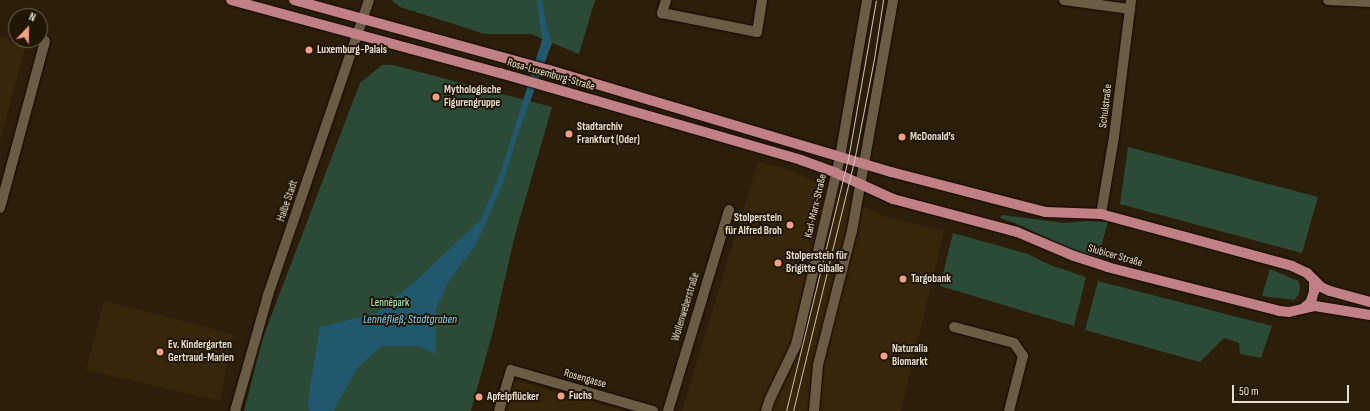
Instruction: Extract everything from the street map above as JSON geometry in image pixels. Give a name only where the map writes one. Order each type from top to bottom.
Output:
[{"type":"main road","name":"Rosa-Luxemburg-Straße","points":[[231,0],[552,88],[801,160],[860,184]]},
{"type":"main road","name":"Rosa-Luxemburg-Straße","points":[[294,0],[557,73],[864,164]]},
{"type":"main road","points":[[864,164],[1046,212],[1101,214],[1292,266],[1307,273],[1321,287],[1370,302]]},
{"type":"main road","name":"Slubicer Straße","points":[[860,184],[893,199],[1017,232],[1074,256],[1107,267],[1280,311],[1289,312],[1305,307],[1323,306],[1370,315]]},
{"type":"main road","points":[[1305,307],[1310,303],[1312,298],[1315,286],[1314,280]]},
{"type":"street","name":"Halbe Stadt","points":[[235,411],[268,296],[369,0]]},
{"type":"street","points":[[666,0],[662,13],[757,32],[762,0]]},
{"type":"street","name":"Karl-Marx-Straße","points":[[766,411],[770,399],[796,345],[840,157],[867,0]]},
{"type":"street","points":[[814,411],[818,365],[852,231],[893,0]]},
{"type":"street","points":[[1064,0],[1131,4]]},
{"type":"street","points":[[1330,0],[1370,2]]},
{"type":"street","name":"Schulstraße","points":[[1101,214],[1114,136],[1131,4]]},
{"type":"street","points":[[0,208],[43,48]]},
{"type":"street","name":"Wollenweberstraße","points":[[668,411],[728,210]]},
{"type":"street","points":[[954,327],[1014,343],[1023,356],[1009,411]]},
{"type":"street","name":"Rosengasse","points":[[498,411],[511,370],[653,411]]},
{"type":"shaded area","points":[[0,37],[8,39],[8,48],[25,48],[0,142]]},
{"type":"shaded area","points":[[758,161],[794,172],[883,216],[944,231],[901,411],[682,411]]},
{"type":"shaded area","name":"Ev. Kindergarten Gertraud-Marien","points":[[104,301],[233,334],[220,401],[86,370]]},
{"type":"shaded area","points":[[514,380],[627,411],[505,411]]},
{"type":"green space","points":[[392,0],[595,0],[579,54],[531,34],[485,34],[400,7]]},
{"type":"green space","name":"Lennépark","points":[[382,65],[393,65],[552,107],[515,235],[493,331],[471,411],[244,411],[262,340],[360,83]]},
{"type":"green space","points":[[1128,147],[1318,197],[1302,253],[1120,204]]},
{"type":"green space","points":[[1002,215],[1064,223],[1086,221],[1108,222],[1098,257],[1075,251],[1015,223],[1000,218]]},
{"type":"green space","points":[[953,233],[1028,254],[1050,265],[1086,277],[1074,326],[940,286]]},
{"type":"green space","points":[[1270,269],[1298,281],[1300,286],[1299,294],[1294,300],[1262,296]]},
{"type":"green space","points":[[1098,281],[1272,326],[1261,358],[1240,354],[1239,343],[1224,338],[1200,362],[1085,330]]},
{"type":"water","name":"Lennéfließ, Stadtgraben","points":[[537,0],[542,0],[547,28],[552,43],[519,131],[503,183],[476,245],[450,279],[436,309],[436,354],[418,346],[382,346],[358,367],[333,411],[309,411],[308,401],[320,327],[377,313],[419,278],[481,219],[500,174],[542,40]]},
{"type":"tram line","points":[[786,411],[848,159],[876,0]]},
{"type":"tram line","points":[[793,411],[854,161],[874,59],[883,0]]},
{"type":"place","name":"Luxemburg-Palais","points":[[309,50]]},
{"type":"place","name":"Mythologische Figurengruppe","points":[[436,97]]},
{"type":"place","name":"Stadtarchiv Frankfurt (Oder)","points":[[569,134]]},
{"type":"place","name":"McDonald's","points":[[902,137]]},
{"type":"place","name":"Stolperstein für Alfred Broh","points":[[790,225]]},
{"type":"place","name":"Stolperstein für Brigitte Giballe","points":[[778,263]]},
{"type":"place","name":"Targobank","points":[[903,279]]},
{"type":"place","name":"Ev. Kindergarten Gertraud-Marien","points":[[160,352]]},
{"type":"place","name":"Naturalia Biomarkt","points":[[884,356]]},
{"type":"place","name":"Fuchs","points":[[561,396]]},
{"type":"place","name":"Apfelpflücker","points":[[479,397]]}]
